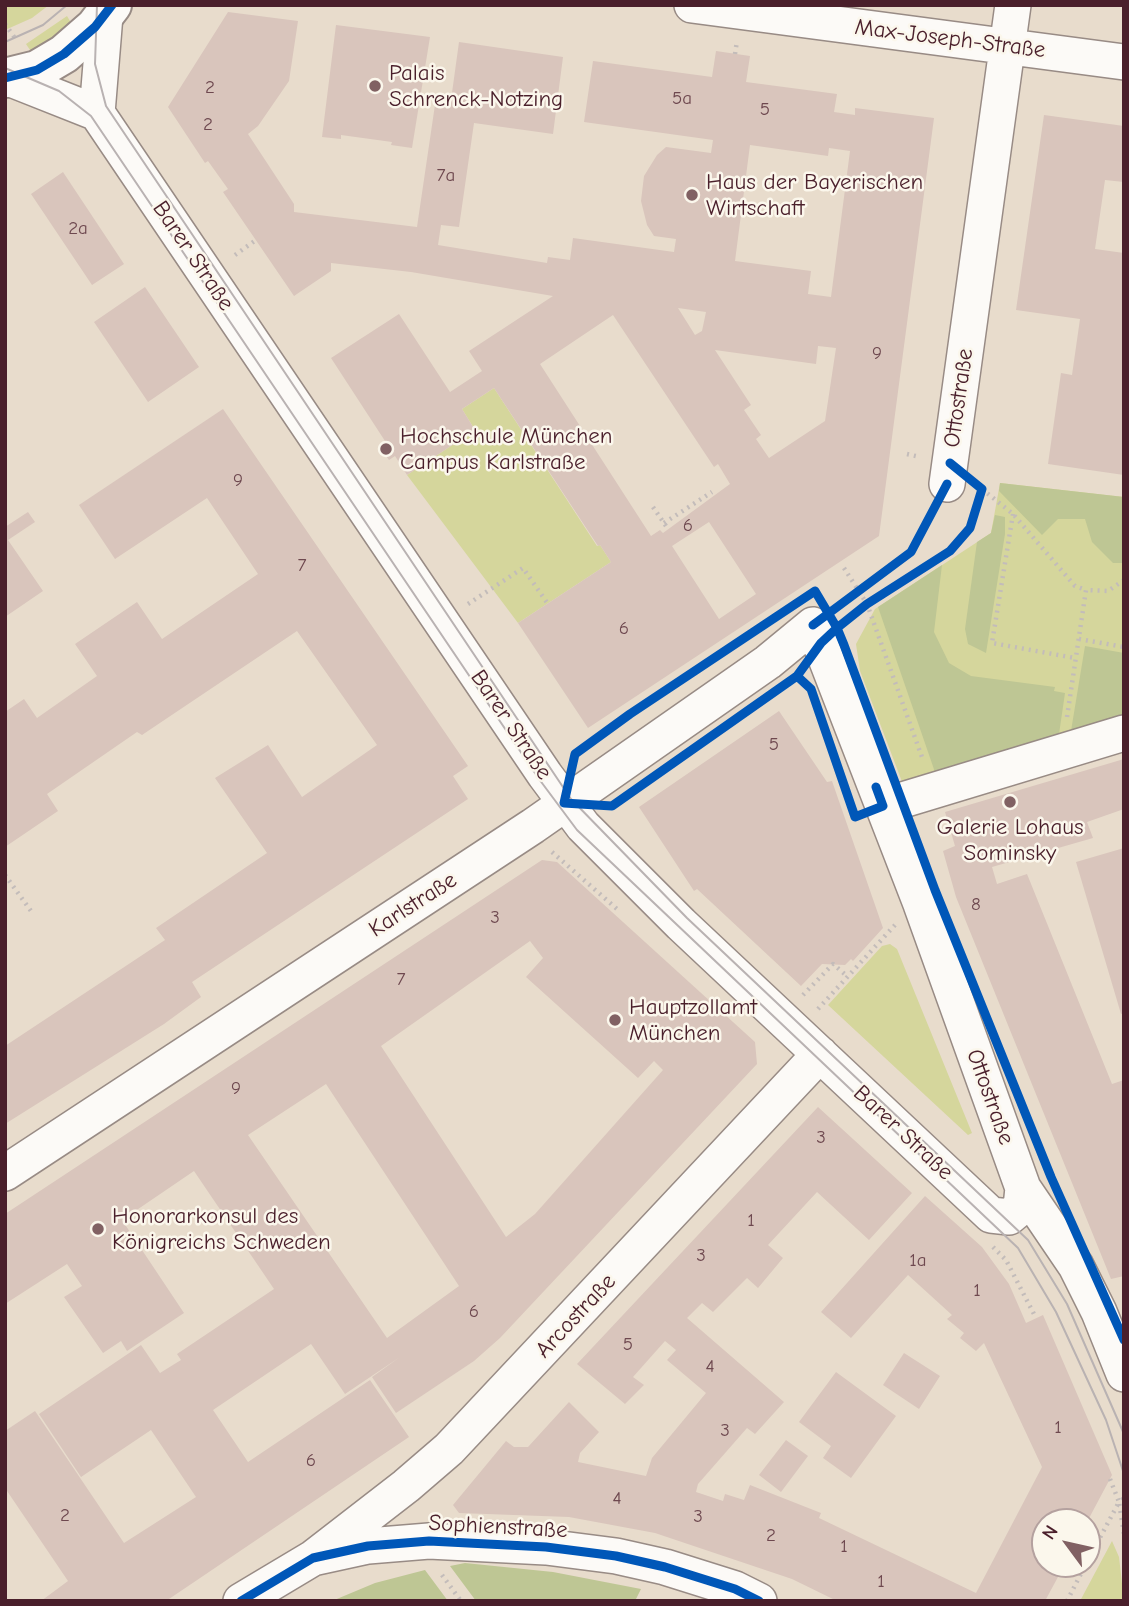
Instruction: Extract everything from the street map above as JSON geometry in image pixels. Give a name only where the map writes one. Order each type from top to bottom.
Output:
[{"type":"main road","points":[[6,78],[37,70],[64,54],[108,10]]},
{"type":"street","name":"Max-Joseph-Straße","points":[[692,5],[1124,62]]},
{"type":"street","name":"Ottostraße","points":[[947,484],[1013,5]]},
{"type":"street","points":[[6,78],[97,113],[108,10]]},
{"type":"street","name":"Barer Straße","points":[[97,113],[565,803],[681,924],[991,1215],[1009,1217],[1021,1207],[1023,1188]]},
{"type":"street","name":"Ottostraße","points":[[813,625],[921,904],[1023,1188],[1082,1277],[1124,1374]]},
{"type":"street","name":"Karlstraße","points":[[5,1173],[565,803],[768,662],[813,625]]},
{"type":"street","points":[[883,806],[1124,733]]},
{"type":"street","name":"Arcostraße","points":[[313,1558],[449,1449],[820,1054]]},
{"type":"street","name":"Sophienstraße","points":[[241,1601],[313,1558],[368,1546],[429,1541],[546,1547],[616,1556],[665,1567],[734,1589],[759,1601]]},
{"type":"path","points":[[734,54],[737,40]]},
{"type":"path","points":[[235,255],[256,240]]},
{"type":"path","points":[[982,489],[1013,514],[1075,586],[1086,590],[1108,591],[1124,580]]},
{"type":"path","points":[[664,523],[712,492]]},
{"type":"path","points":[[653,507],[668,529]]},
{"type":"path","points":[[1013,514],[992,643],[1075,659]]},
{"type":"path","points":[[468,604],[523,568],[548,604]]},
{"type":"path","points":[[844,568],[860,590],[934,790]]},
{"type":"path","points":[[813,625],[870,582]]},
{"type":"path","points":[[1062,752],[1086,590]]},
{"type":"path","points":[[1079,639],[1124,647]]},
{"type":"path","points":[[5,875],[31,911]]},
{"type":"path","points":[[817,1009],[894,926],[921,904]]},
{"type":"path","points":[[803,996],[833,964],[847,976]]},
{"type":"path","points":[[1110,1479],[1121,1500],[1124,1534]]},
{"type":"path","points":[[1101,1536],[1121,1500]]},
{"type":"path","points":[[1067,1601],[1078,1578]]},
{"type":"green space","points":[[5,5],[49,5],[32,18],[5,30]]},
{"type":"green space","points":[[67,16],[73,26],[32,53],[26,44]]},
{"type":"green space","points":[[494,388],[597,546],[600,545],[611,562],[518,623],[407,475],[475,430],[462,409]]},
{"type":"green space","points":[[1000,483],[1124,497],[1124,721],[904,787],[860,671],[856,644],[875,609],[991,533]]},
{"type":"green space","points":[[1000,483],[1124,497],[1124,563],[1113,563],[1092,542],[1085,519],[1058,519],[1042,535],[999,491]]},
{"type":"green space","points":[[995,515],[1005,517],[1005,534],[986,653],[968,644],[965,629],[977,542],[991,533]]},
{"type":"green space","points":[[942,565],[934,632],[949,663],[971,676],[1055,687],[1054,691],[1065,693],[1058,741],[937,778],[878,607]]},
{"type":"green space","points":[[1085,646],[1124,653],[1124,721],[1070,737]]},
{"type":"green space","points":[[890,944],[897,949],[972,1133],[968,1135],[828,1005],[882,946]]},
{"type":"green space","points":[[1112,1541],[1119,1557],[1124,1601],[1080,1601],[1092,1578],[1101,1578],[1101,1562]]},
{"type":"green space","points":[[465,1563],[553,1572],[641,1589],[635,1601],[476,1601],[450,1566]]},
{"type":"green space","points":[[425,1570],[448,1601],[332,1601],[375,1583]]},
{"type":"building","points":[[228,12],[298,21],[289,81],[258,126],[248,134],[294,204],[294,212],[417,227],[436,98],[451,100],[459,42],[563,57],[553,134],[474,123],[459,227],[441,225],[438,245],[547,263],[548,257],[570,260],[573,238],[674,252],[676,239],[654,236],[647,225],[641,201],[644,176],[657,155],[666,147],[711,153],[713,140],[584,122],[593,61],[712,77],[716,51],[750,56],[746,82],[837,94],[834,112],[855,115],[855,108],[934,118],[879,536],[588,728],[518,623],[611,562],[494,388],[462,409],[475,430],[407,475],[395,456],[389,460],[379,446],[385,441],[331,358],[399,314],[450,392],[482,371],[469,351],[553,296],[411,272],[331,263],[331,271],[294,296],[223,192],[228,189],[208,161],[205,163],[168,107]],"holes":[[[750,145],[828,156],[829,148],[850,151],[831,297],[808,294],[811,271],[735,261]],[[678,308],[706,312],[702,331],[695,335]],[[613,315],[714,467],[718,464],[730,484],[663,533],[660,530],[651,536],[540,364]],[[818,346],[836,348],[825,421],[769,458],[756,439],[761,435],[744,410],[751,405],[715,350],[816,364]],[[709,522],[756,594],[719,619],[672,546]]]},
{"type":"building","name":"Palais Schrenck-Notzing","points":[[336,25],[430,37],[412,148],[391,145],[392,142],[341,135],[341,139],[322,137]]},
{"type":"building","points":[[1044,115],[1124,126],[1124,182],[1105,180],[1095,249],[1124,253],[1124,475],[1048,464],[1061,373],[1072,375],[1080,319],[1016,310]]},
{"type":"building","points":[[63,172],[124,264],[92,285],[31,194]]},
{"type":"building","points":[[145,287],[199,367],[148,402],[94,322]]},
{"type":"building","points":[[223,409],[468,766],[453,776],[468,799],[192,982],[201,997],[164,1024],[5,1124],[5,1046],[165,940],[156,928],[267,853],[215,778],[268,745],[302,797],[377,745],[297,631],[142,735],[137,732],[47,794],[58,811],[5,847],[5,712],[24,699],[37,718],[97,676],[75,644],[137,602],[162,639],[258,574],[207,498],[115,559],[79,505]]},
{"type":"building","points":[[28,512],[35,522],[8,540],[43,591],[5,617],[5,527]]},
{"type":"building","points":[[779,711],[827,782],[832,781],[883,928],[853,961],[851,959],[845,965],[822,964],[801,986],[697,889],[694,891],[639,807]]},
{"type":"building","points":[[1124,759],[1124,809],[1087,822],[1093,838],[992,867],[997,884],[1027,874],[1112,1084],[1124,1080],[1124,1276],[1111,1279],[956,897],[943,851],[955,846],[945,812]]},
{"type":"building","points":[[1124,848],[1124,1013],[1121,1014],[1076,862]]},
{"type":"building","points":[[542,860],[557,862],[755,1042],[757,1064],[500,1338],[474,1361],[396,1413],[372,1377],[400,1357],[345,1394],[311,1344],[213,1410],[248,1462],[370,1380],[409,1437],[166,1601],[41,1601],[68,1581],[5,1488],[5,1431],[35,1411],[124,1543],[196,1497],[151,1430],[81,1477],[39,1414],[141,1345],[160,1373],[181,1360],[177,1354],[274,1289],[194,1171],[122,1220],[184,1313],[127,1351],[121,1341],[103,1353],[64,1297],[82,1286],[67,1264],[5,1304],[5,1214]],"holes":[[[530,941],[543,958],[526,977],[638,1078],[654,1061],[663,1070],[535,1214],[506,1237],[381,1046]],[[326,1084],[459,1286],[387,1338],[248,1135]]]},
{"type":"building","points":[[818,1107],[912,1193],[869,1240],[817,1192],[768,1245],[783,1258],[758,1288],[747,1278],[713,1312],[702,1303],[687,1318],[784,1402],[755,1434],[747,1428],[698,1484],[696,1492],[723,1501],[725,1494],[744,1500],[750,1485],[821,1513],[819,1518],[976,1593],[1042,1467],[984,1343],[976,1351],[960,1338],[964,1333],[947,1319],[952,1315],[908,1275],[851,1338],[821,1312],[925,1196],[982,1247],[1009,1284],[1026,1323],[1043,1315],[1112,1475],[1094,1508],[1031,1508],[1031,1578],[1057,1578],[1045,1601],[837,1601],[792,1579],[655,1533],[569,1517],[459,1513],[453,1505],[506,1441],[514,1447],[528,1447],[569,1402],[599,1432],[580,1453],[578,1462],[646,1476],[652,1458],[706,1393],[667,1360],[676,1350],[665,1341],[633,1377],[644,1385],[625,1404],[577,1364]]},
{"type":"building","points":[[904,1353],[940,1376],[919,1409],[883,1385]]},
{"type":"building","points":[[836,1372],[896,1416],[851,1478],[823,1458],[831,1446],[799,1422]]},
{"type":"building","points":[[786,1440],[808,1456],[781,1492],[759,1475]]},
{"type":"tram line","points":[[5,42],[43,25],[67,5]]},
{"type":"tram line","points":[[97,5],[95,64],[106,106],[571,799],[687,918],[1028,1240],[1067,1304],[1124,1434]]},
{"type":"tram line","points":[[5,68],[59,91],[91,116],[539,779],[577,830],[1018,1248],[1056,1312],[1106,1420],[1124,1474]]},
{"type":"cycle path","points":[[5,78],[37,70],[64,54],[95,27],[112,5]]},
{"type":"cycle path","points":[[950,463],[982,489],[970,528],[950,551],[867,604],[837,628],[821,643],[797,676],[612,806],[564,803],[575,754],[630,714],[815,591],[837,628],[935,890],[1051,1177],[1124,1340]]},
{"type":"cycle path","points":[[813,625],[911,552],[947,484]]},
{"type":"cycle path","points":[[797,676],[811,689],[855,817],[883,806],[876,787]]},
{"type":"cycle path","points":[[241,1601],[313,1558],[368,1546],[429,1541],[546,1547],[616,1556],[665,1567],[735,1589],[759,1601]]},
{"type":"place","name":"Palais Schrenck-Notzing","points":[[375,86]]},
{"type":"place","name":"Haus der Bayerischen Wirtschaft","points":[[692,195]]},
{"type":"place","name":"Hochschule München Campus Karlstraße","points":[[386,449]]},
{"type":"place","name":"Galerie Lohaus Sominsky","points":[[1010,802]]},
{"type":"place","name":"Hauptzollamt München","points":[[615,1020]]},
{"type":"place","name":"Honorarkonsul des Königreichs Schweden","points":[[98,1229]]}]
